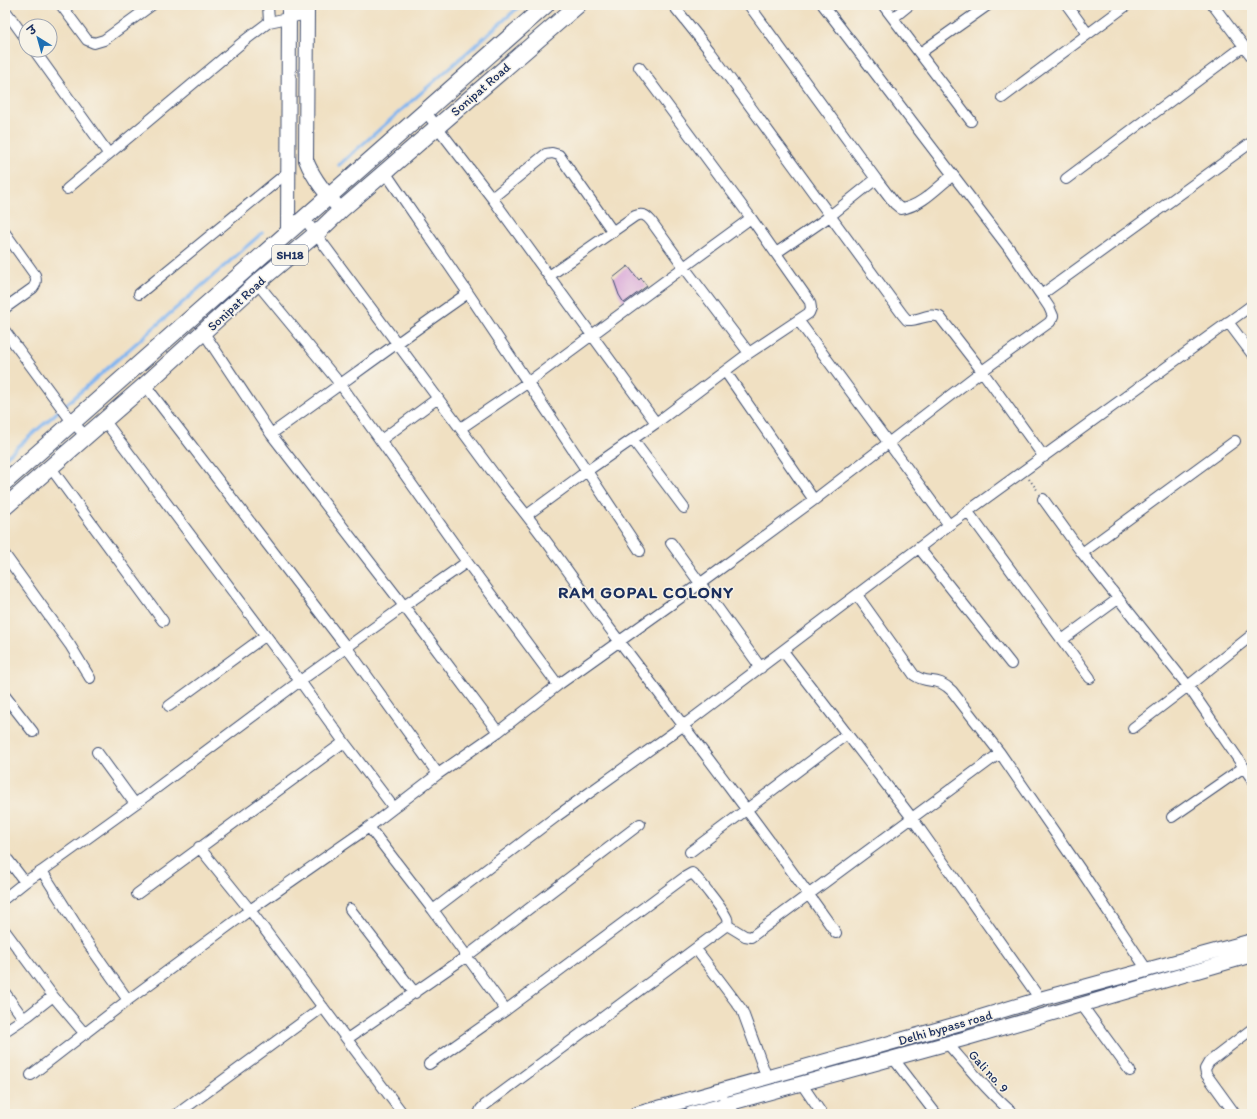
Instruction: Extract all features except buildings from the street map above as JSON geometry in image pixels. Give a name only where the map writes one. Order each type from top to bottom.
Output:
[{"type":"main road","name":"Sonipat Road","points":[[5,482],[546,5]]},
{"type":"main road","name":"Sonipat Road","points":[[5,507],[204,333],[257,283],[317,233],[341,210],[578,5]]},
{"type":"main road","points":[[307,10],[306,160],[314,177],[341,210]]},
{"type":"main road","points":[[288,232],[289,11]]},
{"type":"main road","name":"Delhi bypass road","points":[[637,1114],[954,1025],[1040,999],[1252,941]]},
{"type":"main road","name":"Delhi bypass road","points":[[690,1114],[731,1109],[801,1083],[947,1043],[1252,955]]},
{"type":"street","points":[[60,5],[87,40],[94,43],[104,40],[152,5]]},
{"type":"street","points":[[268,5],[269,22]]},
{"type":"street","points":[[673,5],[709,50],[908,320],[915,320],[930,315],[940,317],[982,371],[1044,457]]},
{"type":"street","points":[[749,5],[895,204],[901,209],[917,204],[953,175]]},
{"type":"street","points":[[31,1075],[128,1000],[250,910],[369,827],[438,774],[498,732],[558,685],[814,500],[982,371],[1050,322],[1053,316],[1049,307],[1011,251],[823,5]]},
{"type":"street","points":[[883,5],[971,121]]},
{"type":"street","points":[[892,18],[909,5]]},
{"type":"street","points":[[920,53],[988,5]]},
{"type":"street","points":[[1067,5],[1088,34]]},
{"type":"street","points":[[1002,98],[1127,5]]},
{"type":"street","points":[[1213,5],[1252,57]]},
{"type":"street","points":[[5,10],[18,28]]},
{"type":"street","points":[[67,189],[108,153],[269,22],[289,11],[307,10]]},
{"type":"street","points":[[1066,179],[1244,46]]},
{"type":"street","points":[[40,58],[108,153]]},
{"type":"street","points":[[527,515],[587,471],[633,440],[749,353],[808,313],[812,308],[810,302],[751,218],[639,67]]},
{"type":"street","points":[[425,111],[492,198],[656,423]]},
{"type":"street","points":[[1042,295],[1252,142]]},
{"type":"street","points":[[492,198],[546,154],[552,153],[559,155],[613,232]]},
{"type":"street","points":[[139,294],[288,172]]},
{"type":"street","points":[[385,172],[468,293],[640,551]]},
{"type":"street","points":[[776,253],[830,216],[876,179]]},
{"type":"street","points":[[549,276],[635,216],[641,214],[646,216],[749,353]]},
{"type":"street","points":[[304,218],[317,233],[619,641],[684,725],[745,810],[809,894],[836,933]]},
{"type":"street","points":[[461,428],[527,382],[751,218]]},
{"type":"street","points":[[5,233],[37,280],[33,288],[5,308]]},
{"type":"street","points":[[257,283],[341,385],[467,562],[558,685]]},
{"type":"street","points":[[271,434],[341,385],[397,342],[468,293]]},
{"type":"street","points":[[433,910],[557,816],[761,668],[949,525],[1252,305]]},
{"type":"street","points":[[798,320],[949,525]]},
{"type":"street","points":[[1228,322],[1252,354]]},
{"type":"street","points":[[5,330],[73,423],[86,436]]},
{"type":"street","points":[[204,333],[271,434],[404,606],[498,732]]},
{"type":"street","points":[[725,371],[814,500]]},
{"type":"street","points":[[145,385],[347,648],[438,774]]},
{"type":"street","points":[[381,440],[438,398]]},
{"type":"street","points":[[104,420],[394,808]]},
{"type":"street","points":[[633,440],[684,508]]},
{"type":"street","points":[[1082,553],[1235,441]]},
{"type":"street","points":[[51,468],[163,620]]},
{"type":"street","points":[[1043,499],[1082,553],[1188,686],[1252,778]]},
{"type":"street","points":[[968,512],[1090,678]]},
{"type":"street","points":[[672,543],[761,668]]},
{"type":"street","points":[[918,548],[1012,664]]},
{"type":"street","points":[[5,555],[70,645],[90,678]]},
{"type":"street","points":[[5,898],[25,882],[135,804],[300,681],[467,562]]},
{"type":"street","points":[[857,595],[914,675],[919,679],[942,683],[952,691],[1000,753],[1147,970]]},
{"type":"street","points":[[1062,640],[1118,599]]},
{"type":"street","points":[[169,706],[265,636]]},
{"type":"street","points":[[1133,728],[1251,638]]},
{"type":"street","points":[[783,651],[912,818],[1040,999]]},
{"type":"street","points":[[5,696],[33,732]]},
{"type":"street","points":[[690,852],[847,734]]},
{"type":"street","points":[[137,894],[344,742]]},
{"type":"street","points":[[97,752],[135,804]]},
{"type":"street","points":[[727,925],[745,936],[751,937],[1000,753]]},
{"type":"street","points":[[1172,817],[1244,767]]},
{"type":"street","points":[[347,1039],[467,956],[640,824]]},
{"type":"street","points":[[369,827],[433,910],[506,1010]]},
{"type":"street","points":[[199,847],[250,910],[403,1114]]},
{"type":"street","points":[[5,856],[25,882]]},
{"type":"street","points":[[42,871],[86,942],[128,1000]]},
{"type":"street","points":[[429,1064],[506,1010],[692,873],[698,878],[723,912],[727,919],[727,925]]},
{"type":"street","points":[[350,909],[415,993]]},
{"type":"street","points":[[479,1114],[485,1105],[727,925]]},
{"type":"street","points":[[5,931],[53,996],[85,1034]]},
{"type":"street","points":[[696,949],[742,1010],[766,1078]]},
{"type":"street","points":[[5,993],[23,1018]]},
{"type":"street","points":[[5,1031],[53,996]]},
{"type":"street","points":[[1080,1004],[1130,1071]]},
{"type":"street","points":[[177,1114],[323,1007]]},
{"type":"street","points":[[1235,1114],[1204,1069],[1209,1062],[1252,1029]]},
{"type":"street","name":"Gali no. 9","points":[[947,1043],[984,1086],[1014,1114]]},
{"type":"street","points":[[893,1058],[936,1114]]},
{"type":"street","points":[[801,1083],[822,1114]]},
{"type":"street","points":[[718,1091],[731,1109]]},
{"type":"path","points":[[1023,472],[1043,499]]},
{"type":"waterway","points":[[339,165],[521,5]]},
{"type":"waterway","points":[[5,458],[262,233]]},
{"type":"district","name":"RAM GOPAL COLONY","points":[[646,592]]}]
